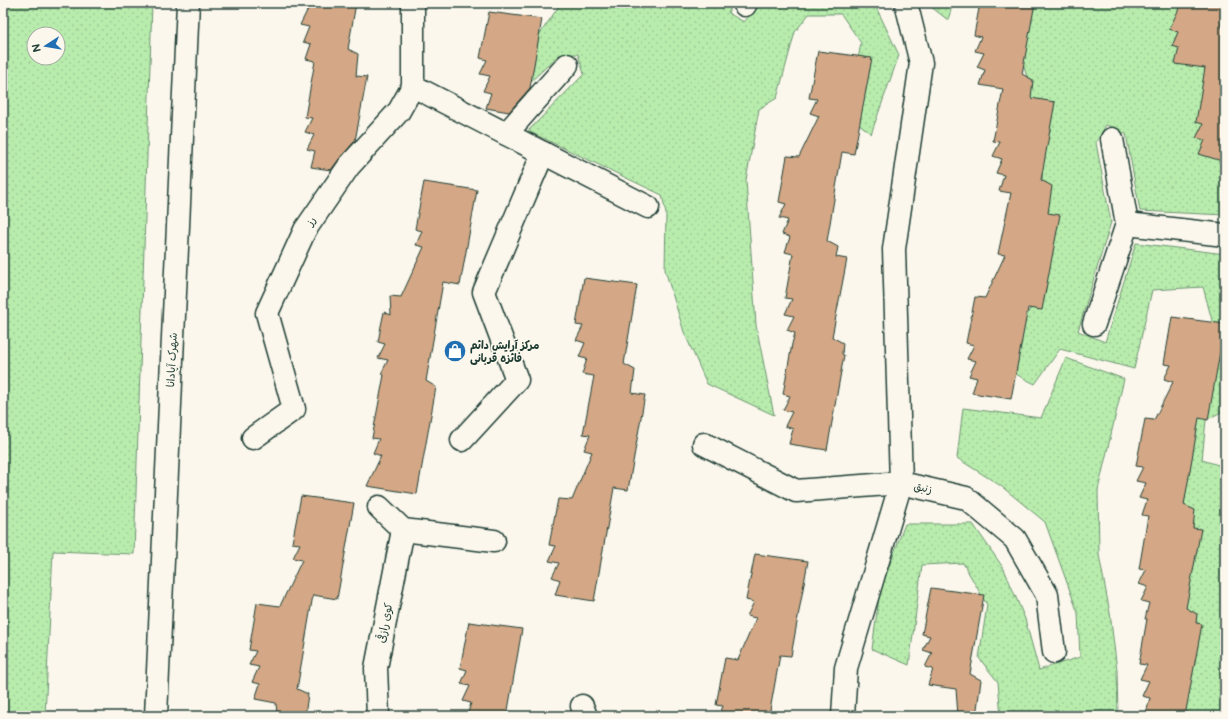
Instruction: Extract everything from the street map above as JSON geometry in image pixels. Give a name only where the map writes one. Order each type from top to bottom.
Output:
[{"type":"street","name":"شهرک آپادانا","points":[[156,716],[188,3]]},
{"type":"street","points":[[413,3],[414,86],[648,207]]},
{"type":"street","points":[[843,716],[846,668],[901,483],[894,249],[922,63],[906,3]]},
{"type":"street","points":[[506,134],[567,65]]},
{"type":"street","name":"رز","points":[[253,438],[294,409],[267,313],[305,230],[349,166],[399,111],[414,86]]},
{"type":"street","points":[[1094,324],[1126,224],[1112,139]]},
{"type":"street","points":[[462,440],[517,380],[484,292],[543,153]]},
{"type":"street","points":[[1126,224],[1225,235]]},
{"type":"street","name":"زنبق","points":[[704,444],[796,491],[901,483],[966,498],[1015,540],[1048,595],[1054,652]]},
{"type":"street","points":[[379,507],[403,530],[494,541]]},
{"type":"street","name":"کوی رازقی","points":[[378,716],[376,668],[403,530]]},
{"type":"green space","points":[[3,3],[152,3],[134,554],[53,551],[45,716],[3,716]]},
{"type":"green space","points":[[559,3],[733,3],[728,13],[744,22],[761,3],[873,3],[875,5],[899,55],[871,134],[848,114],[861,43],[841,14],[809,14],[795,32],[777,98],[759,109],[746,180],[756,325],[774,415],[707,384],[684,332],[665,270],[666,214],[662,195],[528,131],[584,74],[578,54],[559,55],[513,98],[524,57],[559,6]]},
{"type":"green space","points":[[926,3],[953,3],[948,20]]},
{"type":"green space","points":[[1019,3],[1225,3],[1225,215],[1140,211],[1126,134],[1106,125],[1096,143],[1111,222],[1078,331],[1105,342],[1136,243],[1225,254],[1225,410],[1206,420],[1202,460],[1225,467],[1225,504],[1222,544],[1225,595],[1225,716],[1181,716],[1190,647],[1171,470],[1213,324],[1203,287],[1152,290],[1134,369],[1060,349],[1035,384],[998,365],[1046,281],[1041,223],[1043,152],[1031,130],[1029,83],[1017,45]]},
{"type":"green space","points":[[1066,358],[1124,379],[1098,490],[1099,555],[1110,613],[1117,670],[1118,716],[1001,716],[998,682],[979,658],[987,605],[963,563],[922,565],[909,665],[872,649],[880,590],[905,524],[973,524],[1004,569],[1025,619],[1039,670],[1080,657],[1078,613],[1045,522],[1001,486],[957,458],[963,408],[1041,418]]},
{"type":"building","points":[[311,3],[356,3],[348,49],[358,54],[356,76],[367,77],[355,141],[331,170],[311,167],[315,151],[307,149],[314,135],[305,132],[312,118],[305,117],[315,61],[306,59],[311,44],[303,42],[309,27],[300,25]]},
{"type":"building","points":[[980,3],[1035,3],[1022,74],[1033,80],[1031,98],[1055,102],[1041,180],[1052,186],[1048,213],[1060,215],[1042,310],[1028,308],[1011,399],[972,393],[977,378],[969,376],[976,361],[967,359],[974,345],[966,343],[975,297],[985,298],[1005,255],[998,254],[1011,193],[999,191],[1004,175],[996,173],[1002,159],[993,156],[1000,142],[993,141],[1003,89],[980,85],[985,70],[977,67],[984,53],[975,51],[981,37],[974,35]]},
{"type":"building","points":[[1182,3],[1225,3],[1221,27],[1225,28],[1225,162],[1199,154],[1205,140],[1196,138],[1203,124],[1196,122],[1205,68],[1175,64],[1179,48],[1172,46],[1178,32],[1169,29]]},
{"type":"building","points":[[489,12],[542,19],[530,88],[509,112],[486,108],[491,93],[483,91],[490,76],[480,74],[487,60],[480,58]]},
{"type":"building","points":[[818,51],[872,58],[854,154],[842,152],[827,241],[838,247],[836,257],[847,259],[832,337],[843,343],[842,354],[844,355],[827,450],[789,444],[793,429],[785,426],[792,412],[783,410],[790,396],[783,394],[795,333],[787,330],[794,316],[785,314],[792,299],[785,298],[793,254],[785,252],[790,237],[782,234],[788,220],[779,218],[786,204],[779,202],[787,156],[799,157],[819,116],[810,113],[817,99],[809,98]]},
{"type":"building","points":[[424,182],[477,190],[460,285],[443,282],[426,381],[436,387],[417,494],[367,486],[381,456],[373,453],[379,439],[372,438],[384,375],[381,374],[388,360],[378,358],[385,344],[378,342],[381,326],[384,312],[391,315],[390,296],[401,297],[424,247],[416,245],[422,231],[415,229]]},
{"type":"building","points":[[584,278],[637,285],[624,364],[635,370],[632,393],[645,395],[628,490],[614,488],[594,601],[555,595],[560,580],[552,577],[559,563],[549,561],[556,546],[549,545],[558,499],[572,500],[592,452],[584,450],[590,435],[583,434],[594,376],[582,374],[587,359],[579,357],[585,343],[576,340],[583,326],[576,325]]},
{"type":"building","points":[[1172,317],[1225,324],[1208,420],[1199,418],[1184,505],[1195,510],[1193,528],[1201,529],[1186,608],[1197,614],[1196,623],[1202,624],[1185,716],[1162,716],[1146,713],[1150,698],[1142,696],[1149,681],[1140,679],[1147,665],[1139,664],[1147,619],[1145,619],[1149,603],[1141,601],[1148,587],[1139,584],[1146,570],[1139,569],[1148,516],[1142,515],[1147,500],[1139,498],[1146,483],[1136,481],[1143,467],[1136,466],[1145,419],[1154,420],[1173,382],[1164,379],[1171,365],[1164,364]]},
{"type":"building","points":[[301,496],[354,503],[337,599],[313,595],[297,689],[308,694],[305,716],[277,716],[276,703],[255,699],[260,684],[252,682],[259,667],[249,665],[256,651],[249,650],[257,603],[280,606],[302,560],[293,558],[300,544],[292,543]]},
{"type":"building","points":[[755,554],[808,561],[791,656],[780,655],[769,716],[719,716],[723,706],[716,705],[725,658],[738,660],[756,618],[747,616],[754,602],[746,600]]},
{"type":"building","points":[[931,588],[984,595],[970,674],[981,680],[976,716],[958,716],[956,689],[928,685],[933,669],[925,667],[932,653],[923,650],[930,636],[922,634]]},
{"type":"building","points":[[469,622],[522,629],[507,716],[467,716],[471,703],[463,701],[470,686],[461,684],[467,670],[460,668]]},
{"type":"place","name":"مرکز آرایش دائم فائزه قربانی","points":[[455,351]]}]
